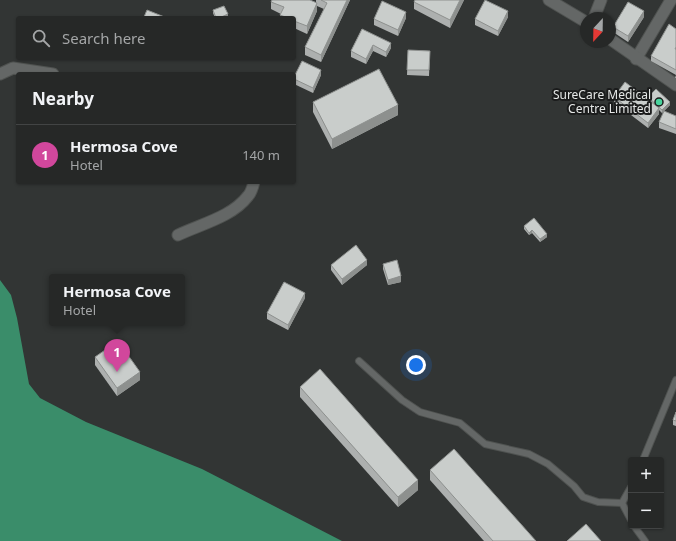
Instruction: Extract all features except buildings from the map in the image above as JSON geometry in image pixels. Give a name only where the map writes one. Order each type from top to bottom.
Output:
[{"type":"street","points":[[549,0],[580,18]]},
{"type":"street","points":[[596,12],[601,0]]},
{"type":"street","points":[[636,59],[671,0]]},
{"type":"street","points":[[616,44],[636,59],[676,85]]},
{"type":"street","points":[[0,74],[13,68],[40,72]]},
{"type":"street","points":[[178,235],[205,222],[227,215],[249,196],[253,184]]},
{"type":"lane","points":[[359,361],[402,400],[420,412],[460,423],[485,444],[529,454],[548,464],[574,486],[583,497],[598,502],[622,504]]},
{"type":"lane","points":[[644,457],[676,380]]},
{"type":"lane","points":[[622,504],[628,493]]},
{"type":"lane","points":[[622,504],[628,515]]},
{"type":"lane","points":[[636,529],[645,541]]},
{"type":"shaded area","points":[[0,280],[11,295],[17,318],[29,384],[40,398],[86,422],[202,469],[342,541],[0,541]]},
{"type":"place","name":"SureCare Medical Centre Limited","points":[[659,102]]},
{"type":"place","name":"Hermosa Cove","points":[[117,372]]}]
